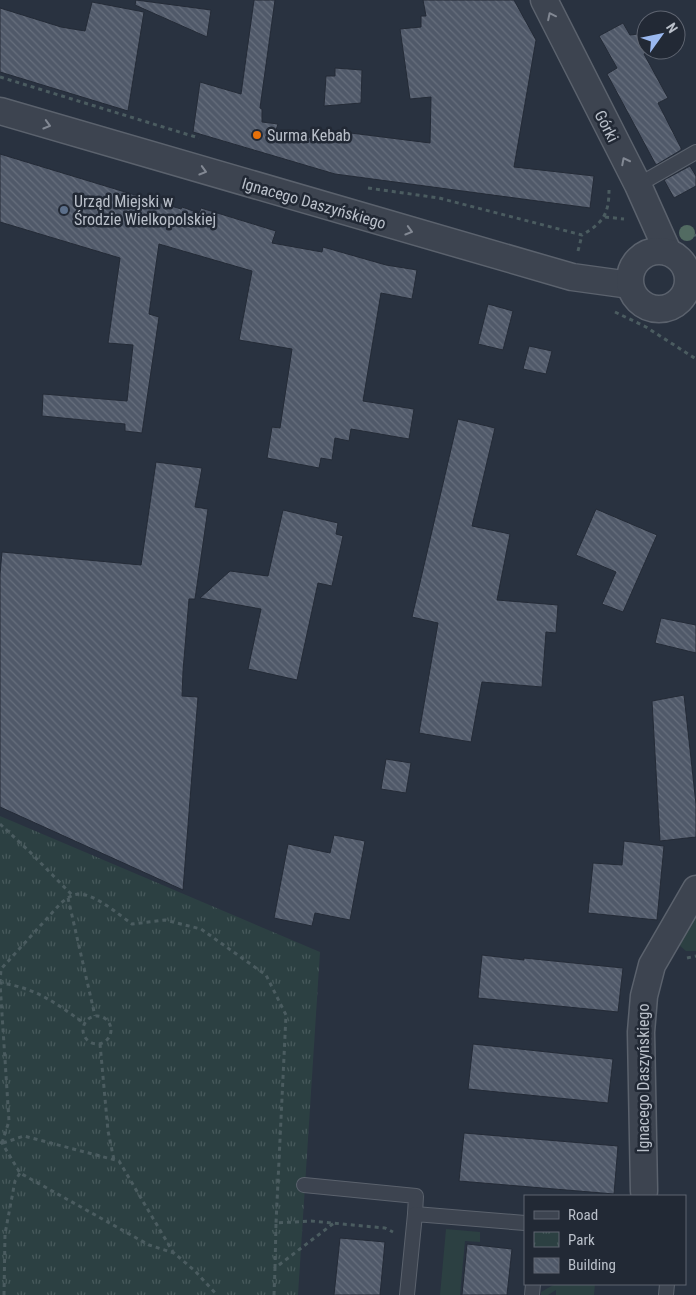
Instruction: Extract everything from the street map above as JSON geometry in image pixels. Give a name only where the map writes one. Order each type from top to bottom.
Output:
[{"type":"street","name":"Górki","points":[[544,0],[638,185],[668,252]]},
{"type":"street","name":"Ignacego Daszyńskiego","points":[[0,111],[472,250],[572,277],[630,285]]},
{"type":"street","points":[[654,252],[668,252],[683,263],[687,272],[689,300],[667,309],[657,310],[639,302],[633,294],[630,285],[630,275],[634,265],[640,258],[654,252]]},
{"type":"street","name":"Ignacego Daszyńskiego","points":[[644,1191],[640,1032],[644,996],[652,965],[696,889]]},
{"type":"lane","points":[[638,185],[696,152]]},
{"type":"lane","points":[[304,1185],[416,1196],[407,1295]]},
{"type":"lane","points":[[415,1214],[524,1223]]},
{"type":"path","points":[[0,77],[201,139]]},
{"type":"path","points":[[367,188],[439,198],[582,234],[596,227]]},
{"type":"path","points":[[608,308],[646,327],[696,359]]},
{"type":"path","points":[[0,824],[35,856],[73,896]]},
{"type":"path","points":[[1,1142],[9,1121],[0,983],[1,969],[61,903],[77,894],[91,896],[132,924],[165,920],[201,929],[266,975],[286,1015],[274,1295]]},
{"type":"path","points":[[68,898],[95,1016]]},
{"type":"path","points":[[0,983],[29,988],[48,998],[84,1023]]},
{"type":"path","points":[[95,1016],[106,1019],[111,1028],[108,1038],[100,1044],[90,1042],[86,1038],[83,1029],[84,1023],[95,1016]]},
{"type":"path","points":[[100,1044],[108,1131],[114,1160]]},
{"type":"path","points":[[1,1142],[24,1136],[119,1161],[174,1253],[195,1271],[217,1295]]},
{"type":"path","points":[[1,1142],[20,1172],[149,1245],[174,1253]]},
{"type":"path","points":[[4,1295],[4,1234],[15,1181],[20,1172]]},
{"type":"path","points":[[276,1223],[311,1221],[385,1228],[395,1233],[397,1239]]},
{"type":"path","points":[[275,1268],[334,1223]]},
{"type":"green space","points":[[0,816],[320,952],[298,1295],[0,1295]]},
{"type":"green space","points":[[696,907],[696,951],[686,951],[679,945]]},
{"type":"green space","points":[[446,1229],[480,1232],[480,1242],[465,1241],[460,1295],[440,1295]]},
{"type":"green space","points":[[553,1285],[595,1285],[594,1295],[556,1295],[556,1290],[548,1295],[541,1295],[541,1292]]},
{"type":"building","points":[[136,0],[211,10],[207,37],[135,5]]},
{"type":"building","points":[[254,0],[275,0],[260,108],[262,109],[262,122],[278,124],[276,130],[317,139],[319,129],[430,143],[431,97],[410,99],[400,29],[421,27],[421,16],[426,16],[423,0],[514,0],[536,40],[514,167],[594,176],[590,208],[335,174],[193,132],[200,82],[241,94]]},
{"type":"building","points":[[92,2],[144,12],[128,111],[0,72],[0,8],[61,27],[85,31]]},
{"type":"building","points":[[623,23],[630,35],[636,34],[636,60],[647,60],[668,98],[658,103],[681,150],[656,165],[607,74],[617,68],[599,36]]},
{"type":"building","points":[[335,68],[362,70],[361,103],[324,106],[326,76],[335,76]]},
{"type":"building","points":[[0,154],[181,209],[182,207],[199,213],[201,208],[276,231],[272,243],[322,252],[323,247],[386,265],[417,270],[412,299],[381,293],[363,401],[414,409],[409,439],[351,429],[349,441],[335,438],[332,460],[321,458],[319,468],[267,458],[272,427],[280,428],[292,349],[239,340],[252,271],[159,244],[149,314],[159,317],[142,433],[125,431],[125,424],[42,416],[43,394],[127,401],[133,345],[108,343],[120,258],[0,222]]},
{"type":"building","points":[[690,166],[696,176],[696,186],[674,198],[664,180]]},
{"type":"building","points":[[488,304],[513,311],[503,350],[478,344]]},
{"type":"building","points":[[529,346],[552,351],[546,374],[523,369]]},
{"type":"building","points":[[458,419],[495,428],[472,526],[510,534],[497,600],[558,605],[556,633],[546,632],[542,687],[482,682],[471,742],[419,733],[438,623],[412,617]]},
{"type":"building","points":[[156,462],[202,468],[195,507],[208,509],[195,599],[189,599],[183,671],[182,696],[198,697],[183,890],[0,807],[0,574],[2,552],[141,565]]},
{"type":"building","points":[[596,509],[657,535],[623,612],[602,604],[616,572],[576,555]]},
{"type":"building","points":[[283,510],[338,523],[336,534],[343,536],[332,586],[318,583],[297,680],[248,669],[261,609],[200,598],[230,571],[268,576]]},
{"type":"building","points":[[661,618],[696,625],[696,653],[655,643]]},
{"type":"building","points":[[684,695],[696,804],[696,837],[660,841],[652,701]]},
{"type":"building","points":[[386,759],[411,763],[406,793],[381,789]]},
{"type":"building","points":[[334,835],[365,841],[350,920],[315,913],[312,926],[274,918],[288,844],[330,853]]},
{"type":"building","points":[[624,841],[664,846],[657,920],[588,913],[593,863],[622,865]]},
{"type":"building","points":[[482,955],[623,968],[618,1012],[478,998]]},
{"type":"building","points":[[473,1044],[613,1059],[608,1103],[468,1089]]},
{"type":"building","points":[[464,1133],[618,1146],[614,1194],[459,1181]]},
{"type":"building","points":[[340,1238],[385,1242],[380,1295],[334,1295]]},
{"type":"building","points":[[467,1244],[512,1249],[507,1295],[462,1295]]},
{"type":"place","name":"Surma Kebab","points":[[257,135]]},
{"type":"place","name":"Urząd Miejski w Środzie Wielkopolskiej","points":[[64,210]]}]
